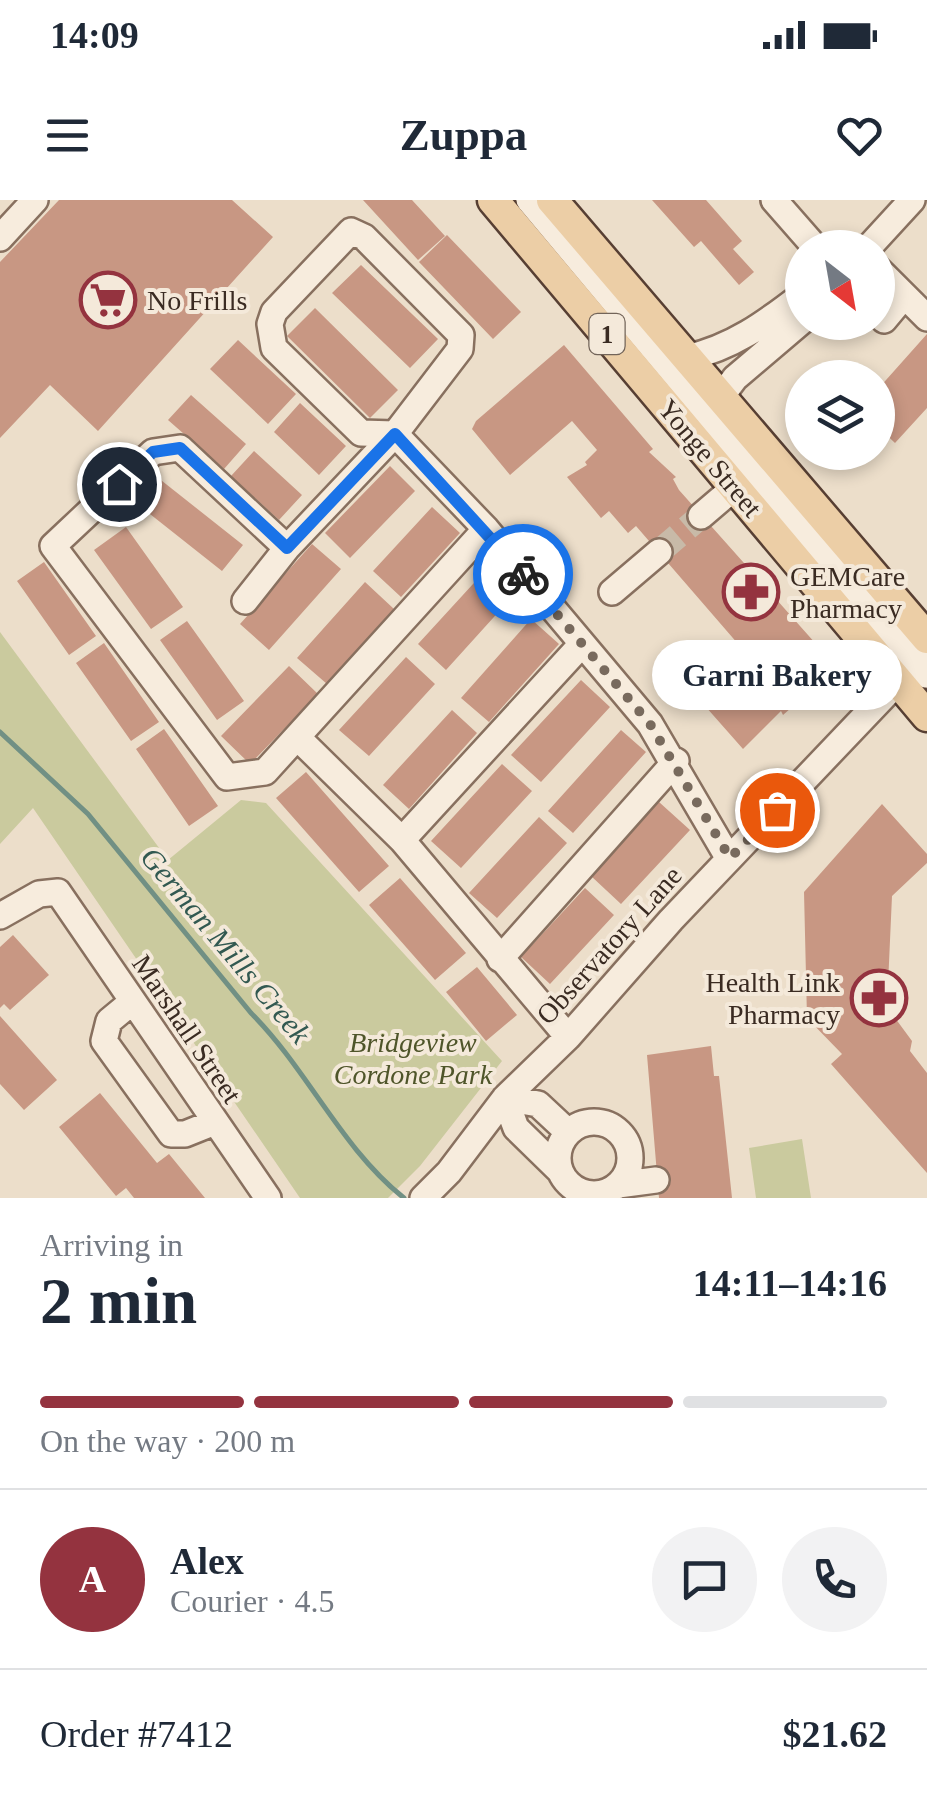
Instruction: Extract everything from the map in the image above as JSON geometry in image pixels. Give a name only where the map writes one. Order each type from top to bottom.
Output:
[{"type":"main road","name":"Yonge Street","points":[[493,200],[735,487],[919,662]]},
{"type":"main road","name":"Yonge Street","points":[[552,200],[720,398],[919,662],[927,716]]},
{"type":"street","points":[[0,238],[35,200]]},
{"type":"street","points":[[513,200],[749,478],[770,492]]},
{"type":"street","points":[[529,200],[758,470],[770,492],[919,662]]},
{"type":"street","points":[[774,200],[800,230]]},
{"type":"street","points":[[884,230],[912,200]]},
{"type":"street","points":[[245,601],[287,548],[395,434],[460,349],[461,334],[364,237],[350,231],[274,312],[270,324],[274,348],[361,432],[395,434],[486,530],[676,761],[730,858]]},
{"type":"street","points":[[895,287],[927,318]]},
{"type":"street","points":[[895,307],[904,296]]},
{"type":"street","points":[[686,358],[714,352],[746,336],[785,307]]},
{"type":"street","points":[[720,398],[735,378],[785,336]]},
{"type":"street","points":[[287,548],[180,448],[153,452],[53,546],[227,776],[264,772],[486,530]]},
{"type":"street","points":[[701,516],[735,487]]},
{"type":"street","points":[[612,592],[659,552]]},
{"type":"street","points":[[402,840],[582,644]]},
{"type":"street","name":"Observatory Lane","points":[[430,1192],[504,1098],[568,1037],[730,858],[919,662]]},
{"type":"street","points":[[297,737],[402,840],[568,1037]]},
{"type":"street","points":[[500,959],[676,761]]},
{"type":"street","name":"Marshall Street","points":[[0,916],[39,894],[58,892],[268,1198]]},
{"type":"street","points":[[132,1002],[108,1021],[104,1041],[117,1065],[171,1134],[185,1134],[214,1122]]},
{"type":"street","points":[[504,1098],[538,1104],[568,1132]]},
{"type":"street","points":[[504,1098],[516,1128],[579,1192],[608,1192],[656,1180]]},
{"type":"street","points":[[560,1172],[558,1152],[568,1132],[590,1122],[614,1127],[622,1135],[631,1158],[608,1192]]},
{"type":"green space","name":"Bridgeview Cordone Park","points":[[0,632],[168,860],[241,800],[266,803],[502,1061],[420,1166],[388,1198],[300,1198],[33,808],[0,844]]},
{"type":"green space","points":[[802,1139],[811,1198],[756,1198],[749,1148]]},
{"type":"building","name":"No Frills","points":[[59,200],[232,200],[273,237],[98,431],[50,385],[0,438],[0,262]]},
{"type":"building","points":[[363,200],[412,200],[445,236],[418,260]]},
{"type":"building","points":[[652,200],[706,200],[742,241],[733,249],[754,272],[739,285],[701,241],[694,247]]},
{"type":"building","points":[[447,235],[521,312],[493,339],[419,262]]},
{"type":"building","points":[[361,265],[438,339],[410,368],[332,293]]},
{"type":"building","points":[[315,308],[398,390],[370,418],[287,336]]},
{"type":"building","points":[[927,334],[927,408],[895,443],[895,370]]},
{"type":"building","points":[[238,340],[296,394],[268,424],[210,369]]},
{"type":"building","points":[[564,345],[653,449],[649,452],[676,477],[673,479],[679,490],[832,662],[823,675],[826,678],[796,698],[799,701],[783,715],[781,711],[743,749],[698,698],[745,652],[636,526],[628,533],[609,511],[601,518],[567,477],[587,465],[585,462],[597,450],[572,421],[510,475],[472,429],[476,421]]},
{"type":"building","points":[[191,395],[246,444],[224,469],[168,420]]},
{"type":"building","points":[[300,403],[346,446],[319,475],[274,432]]},
{"type":"building","points":[[254,451],[302,495],[279,520],[231,476]]},
{"type":"building","points":[[390,466],[415,491],[350,558],[325,533]]},
{"type":"building","points":[[152,473],[243,545],[222,571],[131,499]]},
{"type":"building","points":[[432,507],[460,533],[401,597],[373,571]]},
{"type":"building","points":[[126,527],[183,607],[151,629],[94,550]]},
{"type":"building","points":[[312,544],[341,569],[269,650],[240,624]]},
{"type":"building","points":[[44,562],[96,636],[69,655],[17,581]]},
{"type":"building","points":[[484,572],[512,597],[446,670],[418,644]]},
{"type":"building","points":[[365,582],[394,609],[327,684],[297,658]]},
{"type":"building","points":[[531,619],[559,644],[489,722],[461,698]]},
{"type":"building","points":[[187,621],[244,701],[217,720],[160,640]]},
{"type":"building","points":[[104,643],[159,722],[131,741],[76,663]]},
{"type":"building","points":[[406,657],[435,684],[369,756],[339,730]]},
{"type":"building","points":[[289,666],[318,694],[250,764],[221,736]]},
{"type":"building","points":[[581,680],[610,707],[541,782],[511,755]]},
{"type":"building","points":[[452,710],[477,733],[409,809],[383,785]]},
{"type":"building","points":[[164,729],[218,806],[189,826],[136,749]]},
{"type":"building","points":[[621,730],[646,752],[573,833],[548,811]]},
{"type":"building","points":[[502,764],[532,791],[461,868],[431,841]]},
{"type":"building","points":[[306,772],[389,866],[359,892],[276,798]]},
{"type":"building","points":[[659,802],[690,830],[621,904],[591,876]]},
{"type":"building","points":[[882,804],[927,854],[927,863],[892,896],[887,1007],[912,1041],[910,1051],[927,1073],[927,1173],[831,1064],[842,1054],[807,1018],[804,892]]},
{"type":"building","points":[[539,817],[567,843],[497,918],[469,893]]},
{"type":"building","points":[[400,878],[466,953],[435,980],[369,905]]},
{"type":"building","points":[[585,888],[614,915],[550,984],[521,957]]},
{"type":"building","points":[[13,935],[49,975],[10,1010],[4,1004],[0,1008],[0,947]]},
{"type":"building","points":[[477,967],[517,1015],[486,1041],[446,992]]},
{"type":"building","points":[[0,1016],[57,1080],[24,1110],[0,1084]]},
{"type":"building","points":[[711,1046],[714,1076],[719,1076],[732,1198],[659,1198],[647,1055]]},
{"type":"building","points":[[100,1093],[157,1163],[169,1154],[205,1198],[134,1198],[126,1188],[116,1196],[59,1127]]},
{"type":"waterway","name":"German Mills Creek","points":[[0,732],[88,814],[271,1035],[343,1133],[404,1198]]},
{"type":"tunnel","points":[[659,552],[701,516]]},
{"type":"way so far","points":[[523,574],[650,724],[676,761],[730,858],[777,810]]},
{"type":"place","name":"No Frills","points":[[108,300]]},
{"type":"place","name":"GEMCare Pharmacy","points":[[751,592]]},
{"type":"place","name":"Garni Bakery","points":[[777,810]]},
{"type":"place","name":"Health Link Pharmacy","points":[[879,998]]},
{"type":"route","points":[[119,484],[153,452],[180,448],[287,548],[395,434],[523,574]]}]
